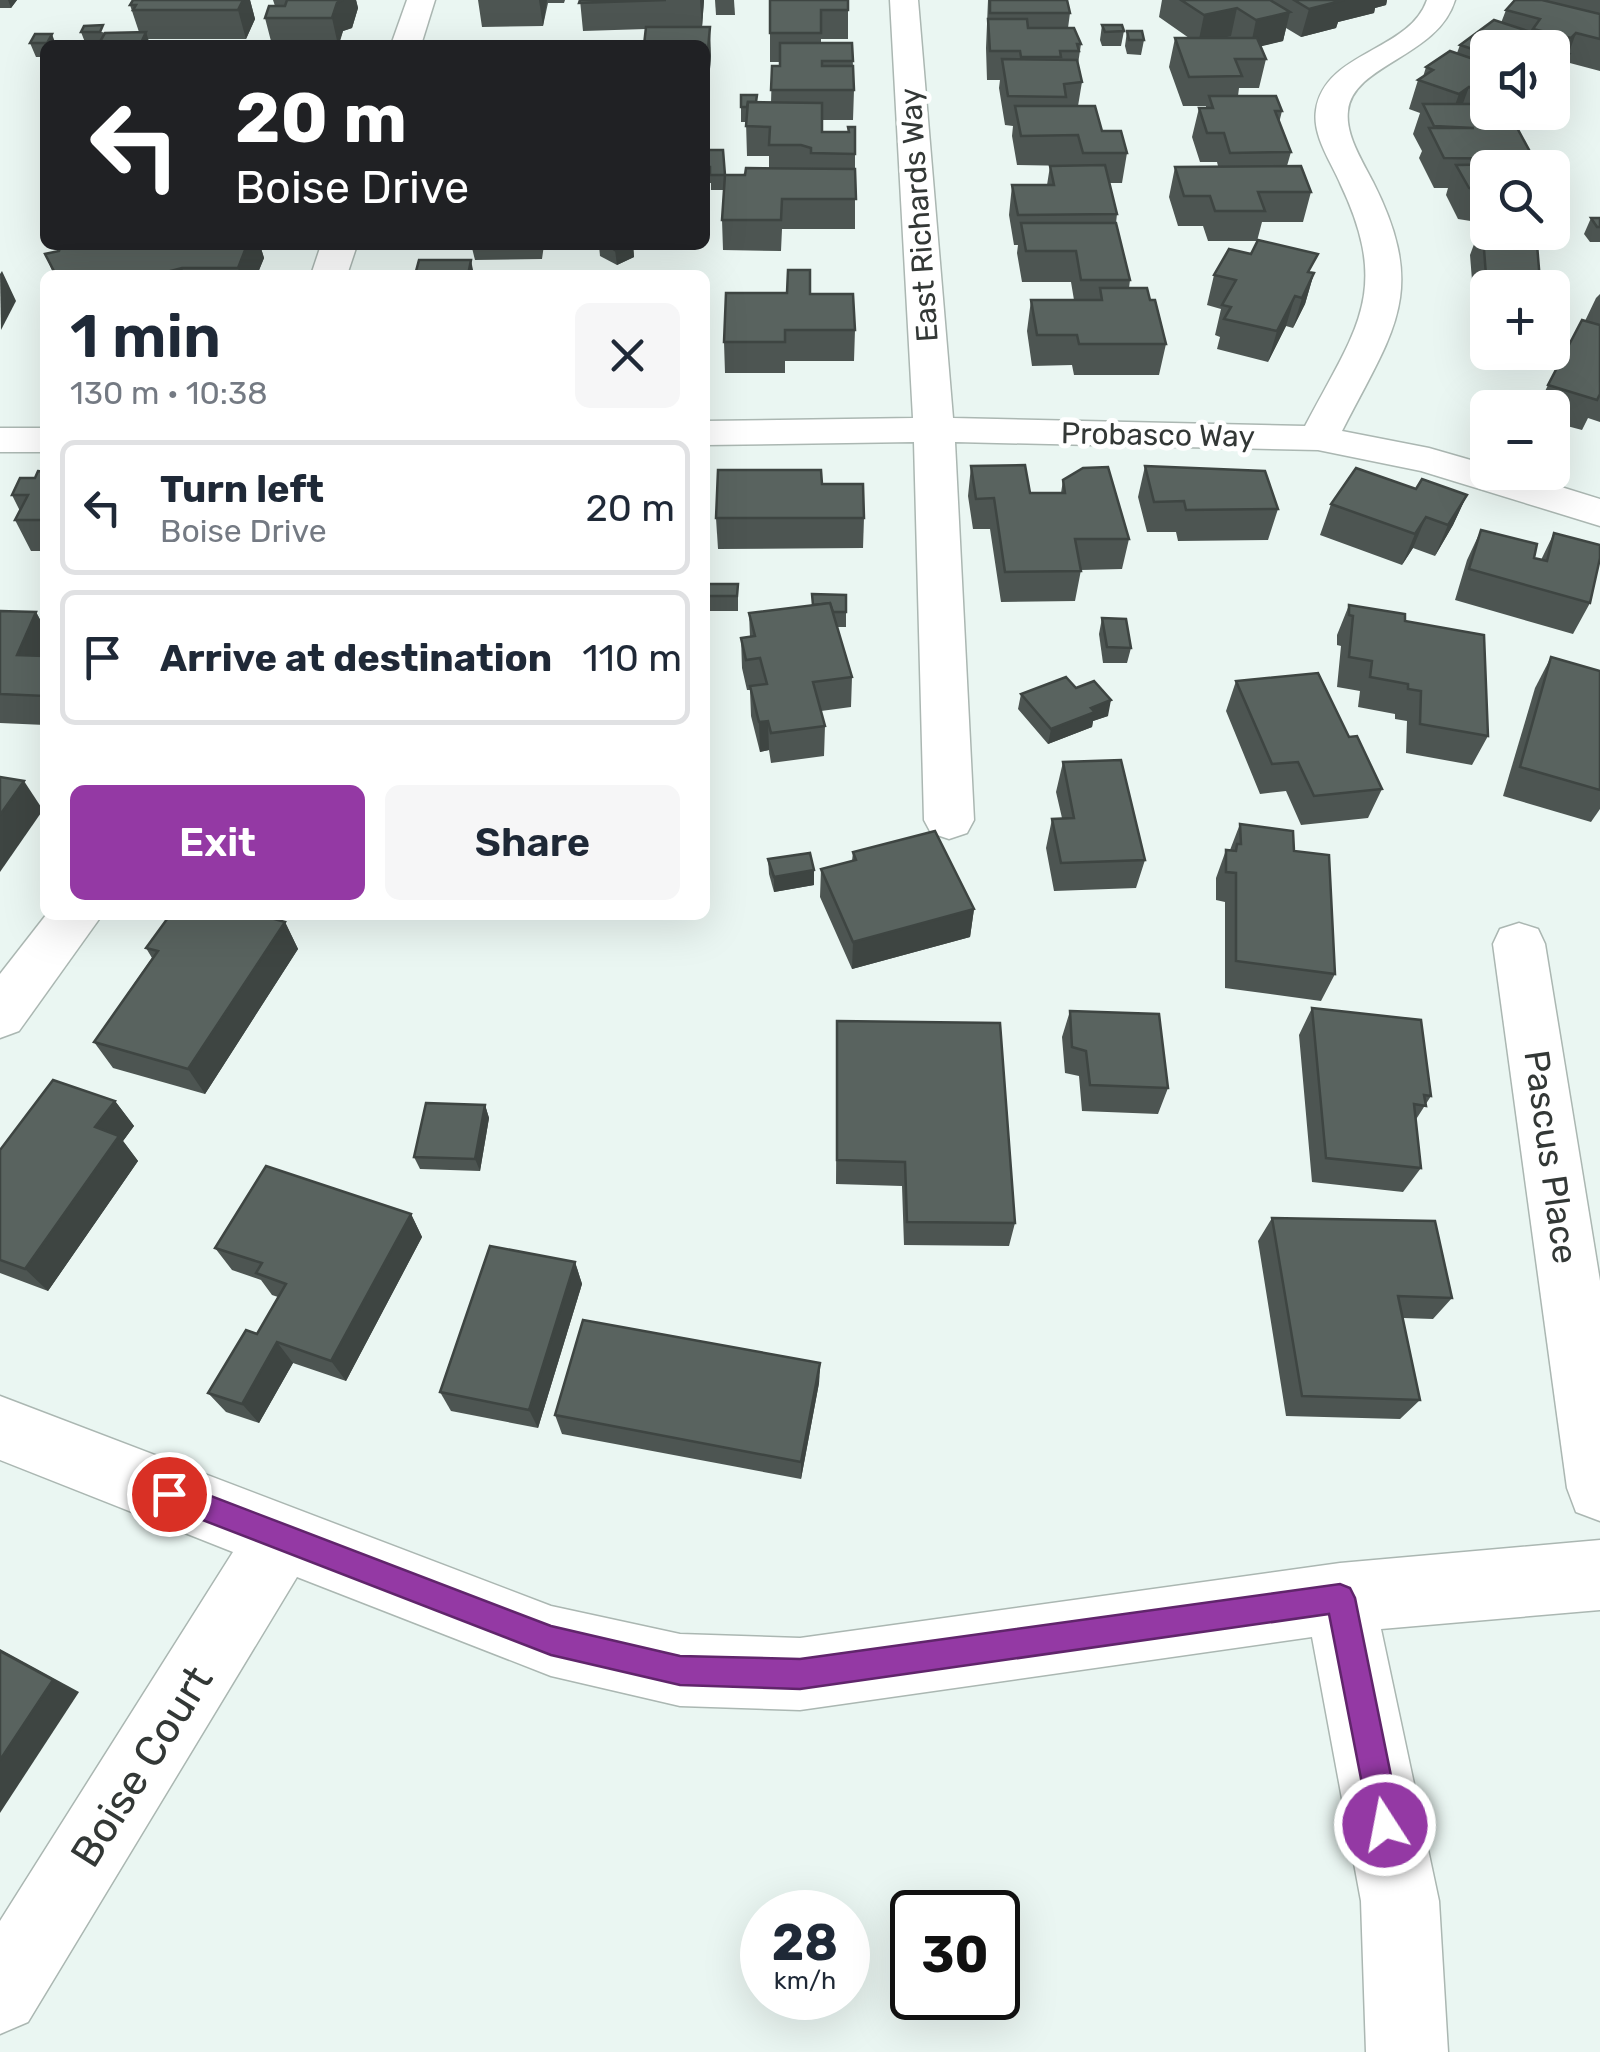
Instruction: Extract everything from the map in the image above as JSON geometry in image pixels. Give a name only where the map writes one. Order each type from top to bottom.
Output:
[{"type":"street","points":[[408,40],[421,0]]},
{"type":"street","name":"East Richards Way","points":[[904,0],[934,430],[949,820]]},
{"type":"street","points":[[1318,438],[1346,382],[1367,352],[1382,311],[1386,274],[1380,239],[1336,131],[1332,111],[1337,94],[1349,80],[1431,24],[1441,10],[1442,0]]},
{"type":"street","name":"Probasco Way","points":[[710,433],[934,430],[1318,438],[1429,460],[1600,512]]},
{"type":"street","points":[[0,440],[40,440]]},
{"type":"street","points":[[0,1014],[72,920]]},
{"type":"street","name":"Pascus Place","points":[[1519,944],[1600,1488]]},
{"type":"street","points":[[0,1428],[551,1641],[680,1670],[800,1674],[1340,1598],[1600,1575]]},
{"type":"street","name":"Boise Court","points":[[0,1994],[282,1538]]},
{"type":"street","points":[[1340,1598],[1400,1901],[1407,2052]]},
{"type":"building","points":[[133,0],[243,0],[238,10],[133,10]]},
{"type":"building","points":[[287,0],[343,0],[337,3],[332,18],[265,18],[269,6],[285,6]]},
{"type":"building","points":[[580,0],[666,0],[579,3]]},
{"type":"building","points":[[770,0],[848,0],[848,10],[821,10],[821,33],[770,33]]},
{"type":"building","points":[[990,0],[1067,0],[1070,13],[990,13]]},
{"type":"building","points":[[1181,0],[1270,0],[1290,12],[1256,20],[1237,8],[1204,15]]},
{"type":"building","points":[[1294,0],[1344,0],[1309,9]]},
{"type":"building","points":[[1515,0],[1542,0],[1600,14],[1600,39],[1576,33],[1570,38],[1570,30],[1533,29],[1540,19],[1506,10]]},
{"type":"building","points":[[988,19],[1027,19],[1028,28],[1074,28],[1081,44],[1077,44],[1079,51],[1060,51],[1061,57],[1021,57],[1020,51],[990,51]]},
{"type":"building","points":[[1494,20],[1525,30],[1480,30]]},
{"type":"building","points":[[103,25],[100,32],[81,32],[84,26]]},
{"type":"building","points":[[1102,25],[1122,25],[1124,31],[1105,32]]},
{"type":"building","points":[[646,27],[710,27],[709,40],[645,40]]},
{"type":"building","points":[[1127,31],[1142,31],[1144,40],[1129,40]]},
{"type":"building","points":[[146,32],[142,40],[101,40],[105,33]]},
{"type":"building","points":[[35,34],[52,34],[49,40],[30,43]]},
{"type":"building","points":[[1175,38],[1257,38],[1266,59],[1235,59],[1242,76],[1189,77]]},
{"type":"building","points":[[780,43],[852,43],[853,61],[822,61],[822,66],[853,66],[854,90],[771,90],[772,66],[780,66]]},
{"type":"building","points":[[1450,51],[1470,58],[1470,87],[1459,94],[1418,80],[1433,70],[1426,67]]},
{"type":"building","points":[[1002,59],[1077,60],[1082,82],[1064,84],[1066,97],[1008,96]]},
{"type":"building","points":[[741,95],[757,95],[756,102],[741,107]]},
{"type":"building","points":[[1209,96],[1276,96],[1282,111],[1275,111],[1291,152],[1230,153],[1224,133],[1207,133],[1199,108],[1213,108]]},
{"type":"building","points":[[748,102],[822,103],[822,132],[849,132],[848,127],[855,127],[855,154],[811,153],[811,148],[801,145],[769,145],[770,127],[746,126]]},
{"type":"building","points":[[1423,104],[1470,104],[1470,128],[1434,126]]},
{"type":"building","points":[[1015,106],[1095,106],[1102,131],[1121,131],[1127,153],[1083,153],[1078,135],[1021,136]]},
{"type":"building","points":[[1429,128],[1518,130],[1529,150],[1470,150],[1470,158],[1444,158]]},
{"type":"building","points":[[710,150],[723,150],[725,175],[710,175]]},
{"type":"building","points":[[1105,165],[1117,214],[1018,215],[1012,185],[1054,185],[1050,166]]},
{"type":"building","points":[[1456,165],[1470,165],[1470,188],[1469,188]]},
{"type":"building","points":[[1301,166],[1311,192],[1258,192],[1265,211],[1215,211],[1210,196],[1184,196],[1175,167]]},
{"type":"building","points":[[746,168],[855,169],[856,199],[782,199],[781,220],[722,220],[725,175],[745,175]]},
{"type":"building","points":[[1021,223],[1116,223],[1130,280],[1081,280],[1076,251],[1026,251]]},
{"type":"building","points":[[1258,240],[1318,254],[1308,272],[1314,273],[1302,298],[1295,296],[1277,331],[1224,319],[1231,307],[1222,305],[1236,280],[1214,275],[1229,249],[1251,254]]},
{"type":"building","points":[[245,250],[238,268],[53,270],[45,254]]},
{"type":"building","points":[[1484,250],[1537,250],[1539,270],[1486,270]]},
{"type":"building","points":[[419,260],[471,260],[469,270],[416,270]]},
{"type":"building","points":[[788,270],[810,270],[810,294],[853,294],[855,330],[785,330],[785,342],[724,342],[726,293],[787,293]]},
{"type":"building","points":[[1100,288],[1147,288],[1150,300],[1155,300],[1166,344],[1079,344],[1077,335],[1037,335],[1031,300],[1102,300]]},
{"type":"building","points":[[1582,320],[1600,325],[1597,400],[1548,385],[1556,370],[1570,370],[1570,343]]},
{"type":"building","points":[[1025,465],[1030,493],[1065,493],[1063,480],[1083,468],[1108,467],[1129,539],[1075,539],[1081,571],[1005,572],[994,498],[976,499],[971,466]]},
{"type":"building","points":[[1145,466],[1265,471],[1278,509],[1186,510],[1184,501],[1154,502]]},
{"type":"building","points":[[1356,468],[1416,489],[1422,479],[1467,495],[1448,525],[1426,517],[1415,534],[1331,504]]},
{"type":"building","points":[[718,470],[821,470],[822,484],[863,484],[864,518],[716,518]]},
{"type":"building","points":[[40,471],[40,520],[15,520],[28,495],[12,495],[20,478],[35,478]]},
{"type":"building","points":[[1481,530],[1537,544],[1534,558],[1547,561],[1554,533],[1600,545],[1590,603],[1469,569]]},
{"type":"building","points":[[710,584],[738,584],[737,596],[710,596]]},
{"type":"building","points":[[812,594],[846,595],[846,612],[833,612],[830,603],[813,605]]},
{"type":"building","points":[[830,603],[852,677],[813,682],[825,726],[771,733],[768,721],[759,722],[750,686],[767,684],[760,658],[746,660],[741,638],[755,636],[749,613]]},
{"type":"building","points":[[1349,605],[1405,614],[1405,621],[1484,635],[1488,736],[1420,724],[1421,691],[1408,689],[1408,684],[1370,677],[1372,661],[1349,657],[1353,616],[1349,615]]},
{"type":"building","points":[[0,611],[36,612],[17,655],[40,656],[40,696],[0,694]]},
{"type":"building","points":[[1102,618],[1126,619],[1131,648],[1107,647]]},
{"type":"building","points":[[1551,657],[1600,671],[1600,790],[1520,767]]},
{"type":"building","points":[[1318,673],[1349,737],[1357,736],[1382,789],[1314,796],[1298,762],[1272,764],[1236,681]]},
{"type":"building","points":[[1066,677],[1076,688],[1094,681],[1111,700],[1091,708],[1095,712],[1051,729],[1021,694]]},
{"type":"building","points":[[1121,760],[1145,860],[1061,863],[1052,819],[1074,818],[1063,762]]},
{"type":"building","points":[[0,777],[24,781],[0,815]]},
{"type":"building","points":[[1240,824],[1293,831],[1294,851],[1329,855],[1335,974],[1236,961],[1236,873],[1226,872],[1226,850],[1236,851],[1237,844],[1241,844]]},
{"type":"building","points":[[935,831],[974,909],[853,942],[821,869],[856,860],[853,852]]},
{"type":"building","points":[[810,853],[814,870],[774,877],[768,859]]},
{"type":"building","points":[[166,920],[285,922],[188,1069],[94,1042],[158,951],[146,948]]},
{"type":"building","points":[[1312,1008],[1421,1020],[1431,1096],[1424,1095],[1426,1106],[1414,1104],[1421,1168],[1326,1158]]},
{"type":"building","points":[[1070,1011],[1159,1014],[1168,1088],[1090,1085],[1086,1051],[1072,1047]]},
{"type":"building","points":[[837,1021],[1000,1023],[1015,1223],[907,1222],[905,1162],[837,1160]]},
{"type":"building","points":[[53,1080],[115,1101],[95,1127],[119,1136],[25,1269],[0,1260],[0,1150]]},
{"type":"building","points":[[426,1103],[485,1105],[475,1159],[414,1157]]},
{"type":"building","points":[[266,1166],[411,1214],[331,1361],[277,1342],[242,1404],[208,1393],[246,1330],[257,1334],[286,1284],[256,1273],[262,1263],[215,1248]]},
{"type":"building","points":[[1272,1218],[1435,1221],[1452,1298],[1398,1296],[1420,1400],[1302,1396]]},
{"type":"building","points":[[490,1246],[575,1262],[529,1410],[440,1392]]},
{"type":"building","points":[[583,1320],[820,1363],[801,1462],[555,1415]]},
{"type":"building","points":[[0,1651],[53,1680],[0,1760]]},
{"type":"route","points":[[169,1494],[551,1641],[680,1670],[800,1674],[1340,1598],[1385,1825]]}]
